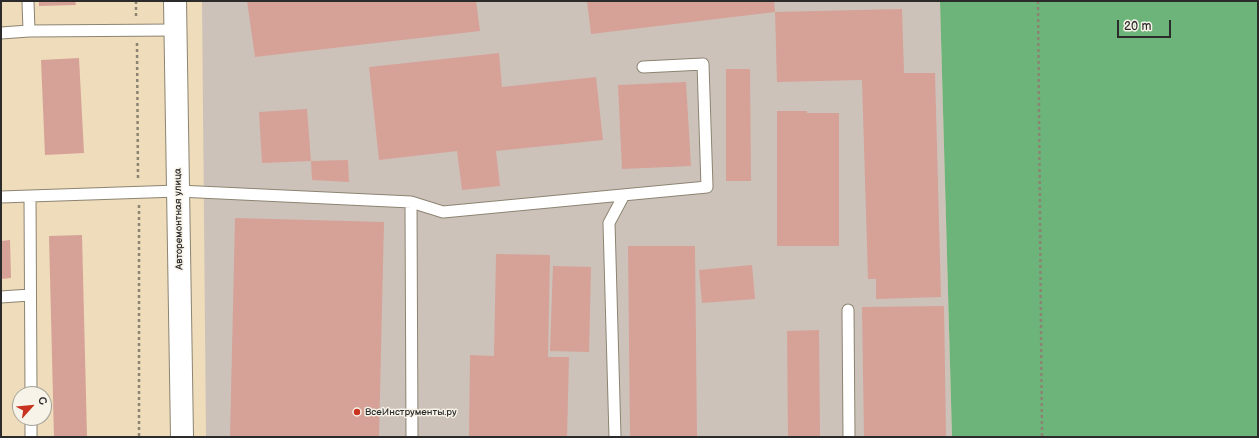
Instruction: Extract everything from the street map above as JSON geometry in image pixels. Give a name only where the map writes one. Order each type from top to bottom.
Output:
[{"type":"street","name":"Авторемонтная улица","points":[[175,1],[182,437]]},
{"type":"lane","points":[[28,1],[29,31]]},
{"type":"lane","points":[[1,32],[175,30]]},
{"type":"lane","points":[[1,197],[178,191],[410,202],[443,212],[707,187],[703,64],[643,67]]},
{"type":"lane","points":[[616,437],[609,222],[624,195]]},
{"type":"lane","points":[[30,196],[31,386]]},
{"type":"lane","points":[[410,202],[412,437]]},
{"type":"lane","points":[[1,297],[30,295]]},
{"type":"lane","points":[[848,310],[850,437]]},
{"type":"lane","points":[[31,426],[31,437]]},
{"type":"path","points":[[136,1],[139,437]]},
{"type":"path","points":[[1038,1],[1042,437]]},
{"type":"shaded area","points":[[202,1],[940,1],[952,437],[206,437]]},
{"type":"green space","points":[[940,1],[1258,1],[1258,437],[952,437]]},
{"type":"building","points":[[39,1],[75,1],[76,5],[39,6]]},
{"type":"building","points":[[247,1],[476,1],[480,31],[255,57]]},
{"type":"building","points":[[587,1],[774,1],[775,12],[591,34]]},
{"type":"building","points":[[902,9],[904,73],[935,73],[941,297],[876,299],[876,279],[868,279],[862,80],[777,82],[775,12]]},
{"type":"building","points":[[499,53],[502,87],[596,77],[603,140],[496,151],[500,186],[462,190],[457,151],[379,160],[369,67]]},
{"type":"building","points":[[79,58],[84,153],[45,155],[41,60]]},
{"type":"building","points":[[726,69],[750,69],[751,181],[726,181]]},
{"type":"building","points":[[686,82],[691,166],[622,169],[618,85]]},
{"type":"building","points":[[307,109],[311,161],[262,163],[259,112]]},
{"type":"building","points":[[777,111],[839,113],[839,246],[777,246]]},
{"type":"building","points":[[348,160],[349,182],[312,180],[311,161]]},
{"type":"building","points":[[235,218],[384,222],[379,437],[230,437]]},
{"type":"building","points":[[82,235],[87,437],[54,437],[49,236]]},
{"type":"building","points":[[10,240],[11,278],[1,279],[1,241]]},
{"type":"building","points":[[628,246],[695,246],[697,437],[630,437]]},
{"type":"building","points":[[496,254],[550,255],[548,357],[569,357],[567,437],[469,437],[470,355],[494,356]]},
{"type":"building","points":[[752,265],[755,299],[702,303],[699,270]]},
{"type":"building","points":[[553,266],[591,267],[589,352],[550,351]]},
{"type":"building","points":[[944,306],[946,437],[864,437],[862,307]]},
{"type":"building","points":[[819,330],[820,437],[788,437],[787,331]]},
{"type":"place","name":"ВсеИнструменты.ру","points":[[357,412]]}]
